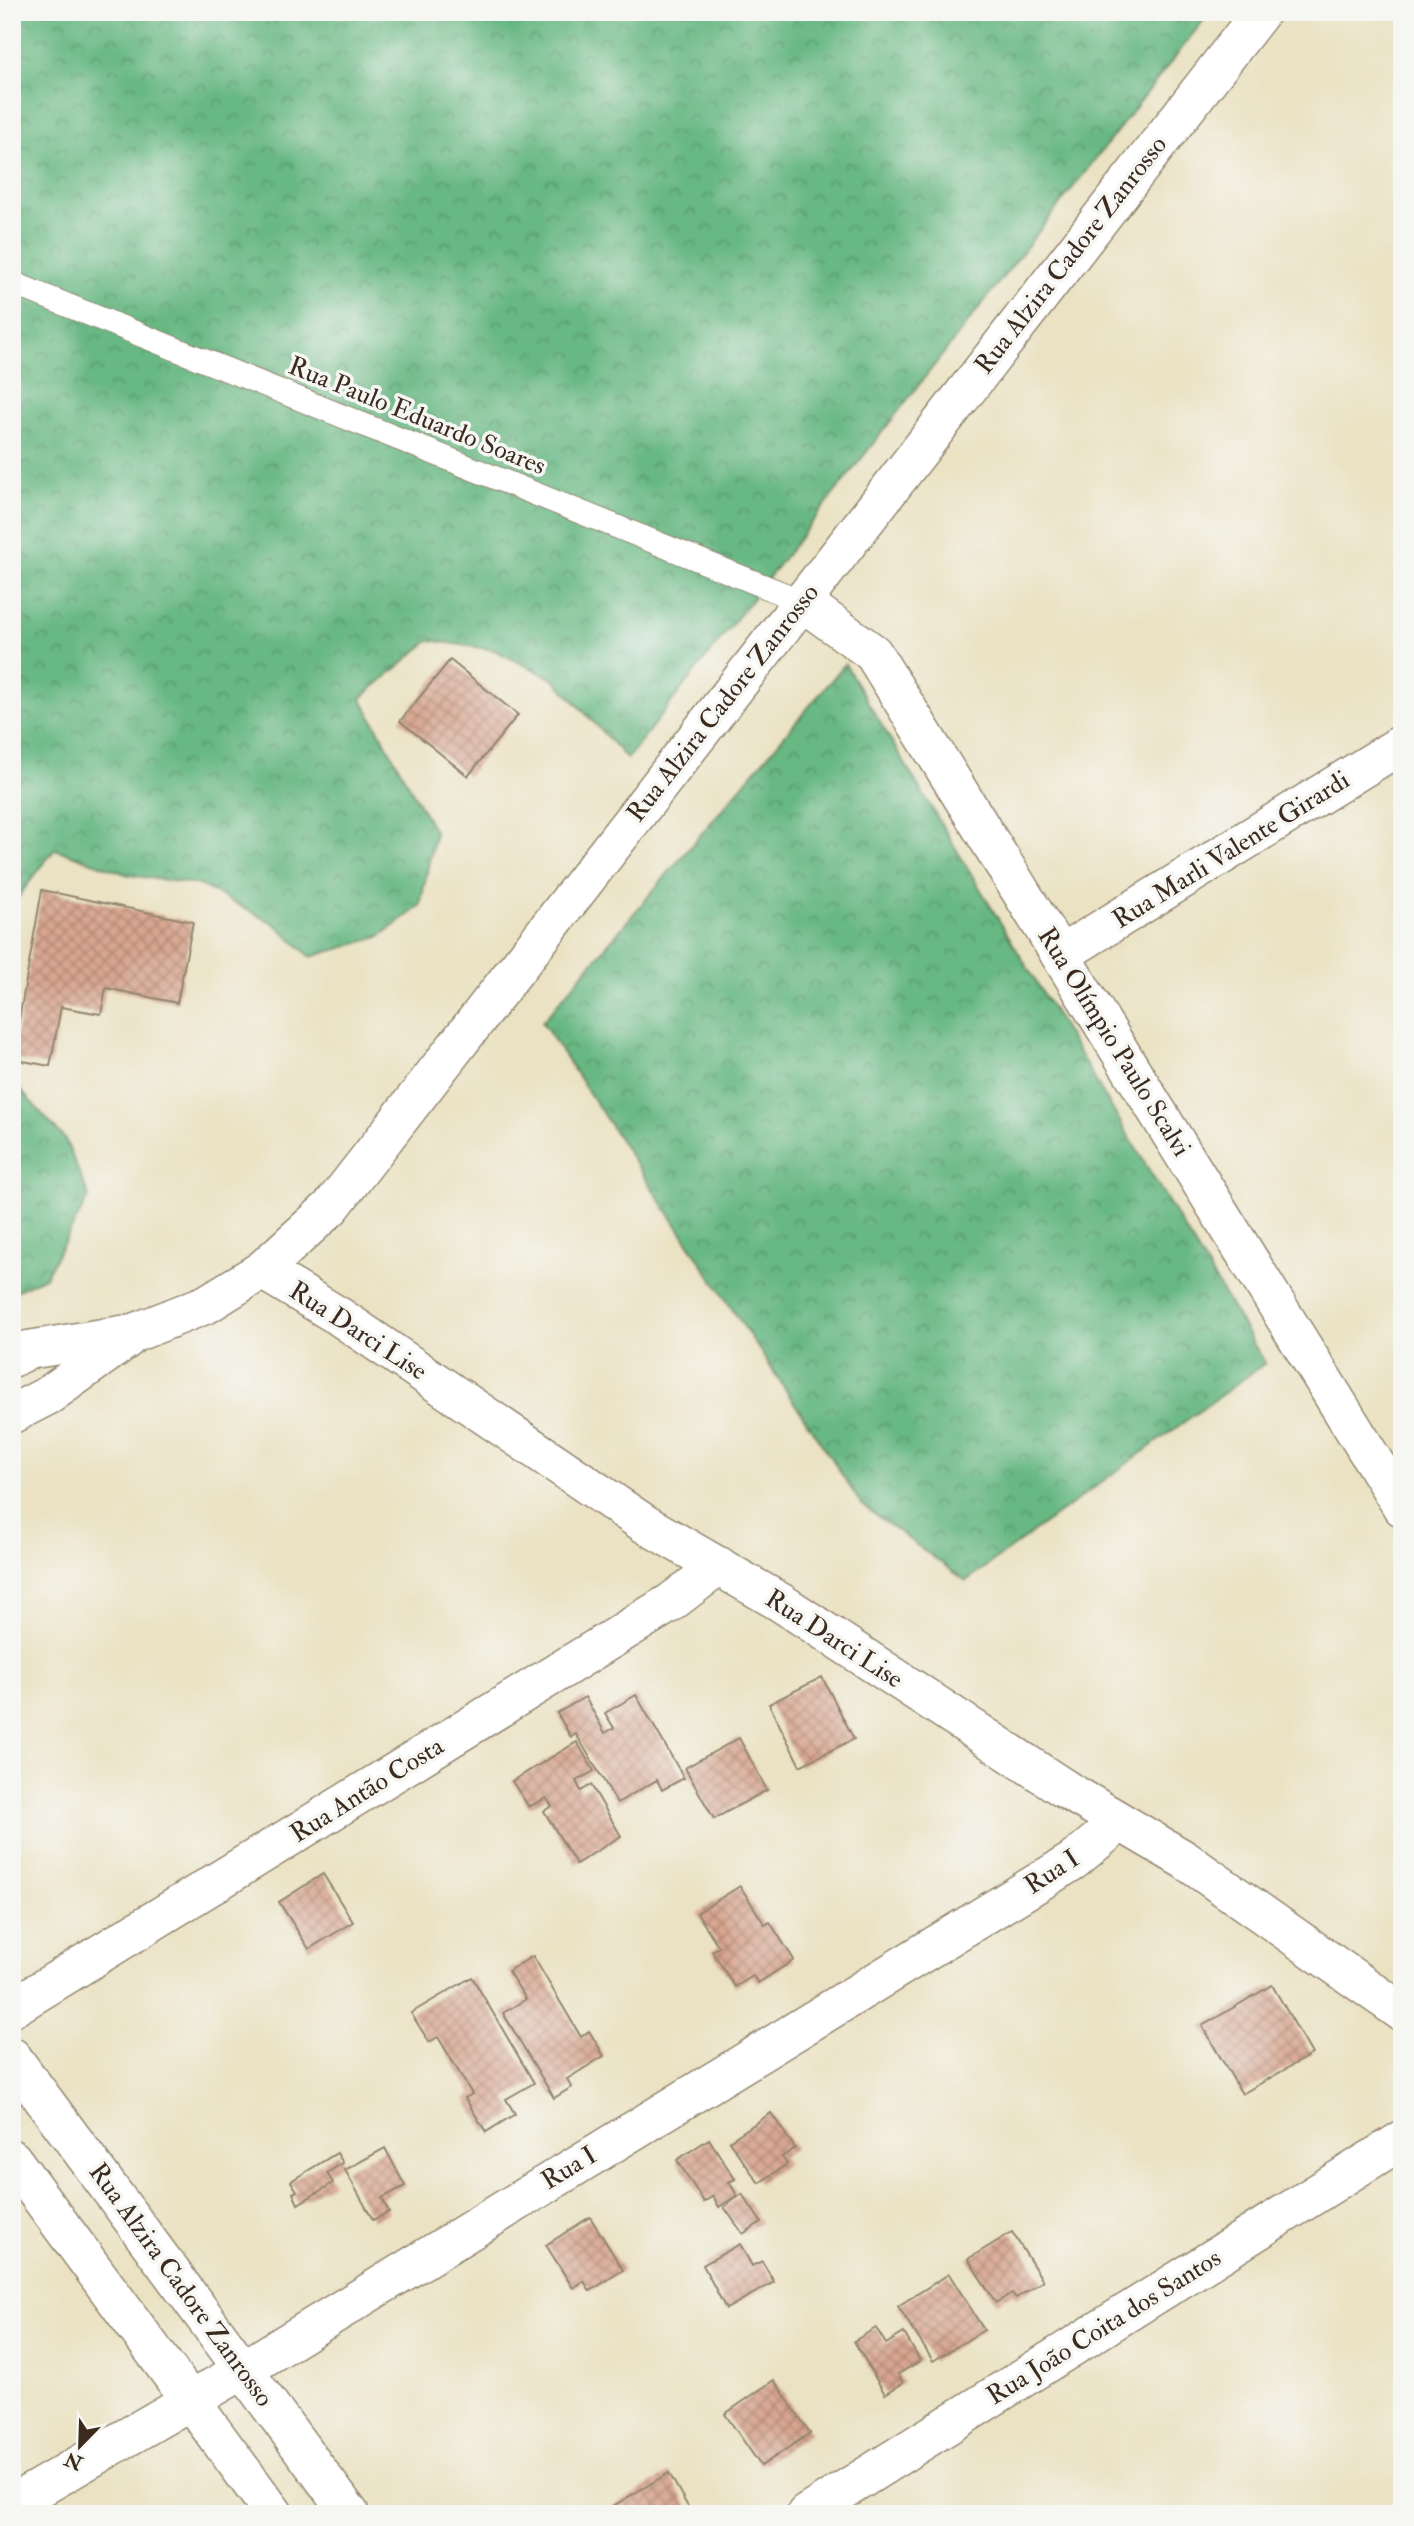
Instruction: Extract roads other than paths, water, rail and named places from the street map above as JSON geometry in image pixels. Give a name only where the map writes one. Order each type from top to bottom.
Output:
[{"type":"street","name":"Rua Alzira Cadore Zanrosso","points":[[12,1358],[28,1350],[134,1333],[208,1304],[262,1270],[331,1207],[1261,12]]},
{"type":"street","name":"Rua Olímpio Paulo Scalvi","points":[[801,601],[873,653],[1060,955],[1391,1465],[1402,1507]]},
{"type":"street","name":"Rua Marli Valente Girardi","points":[[1060,955],[1402,744]]},
{"type":"street","name":"Rua Darci Lise","points":[[262,1270],[340,1317],[645,1524],[780,1602],[1119,1823],[1185,1860],[1402,2012]]},
{"type":"street","name":"Rua Alzira Cadore Zanrosso","points":[[12,1414],[49,1395],[134,1333]]},
{"type":"street","name":"Rua Antão Costa","points":[[12,2008],[670,1603],[719,1566]]},
{"type":"street","name":"Rua I","points":[[12,2504],[243,2370],[1073,1861],[1119,1823]]},
{"type":"street","name":"Rua Alzira Cadore Zanrosso","points":[[12,2057],[350,2514]]},
{"type":"street","name":"Rua João Coita dos Santos","points":[[806,2514],[1402,2140]]},
{"type":"street","points":[[12,2159],[274,2514]]},
{"type":"lane","name":"Rua Paulo Eduardo Soares","points":[[12,284],[801,601]]}]
